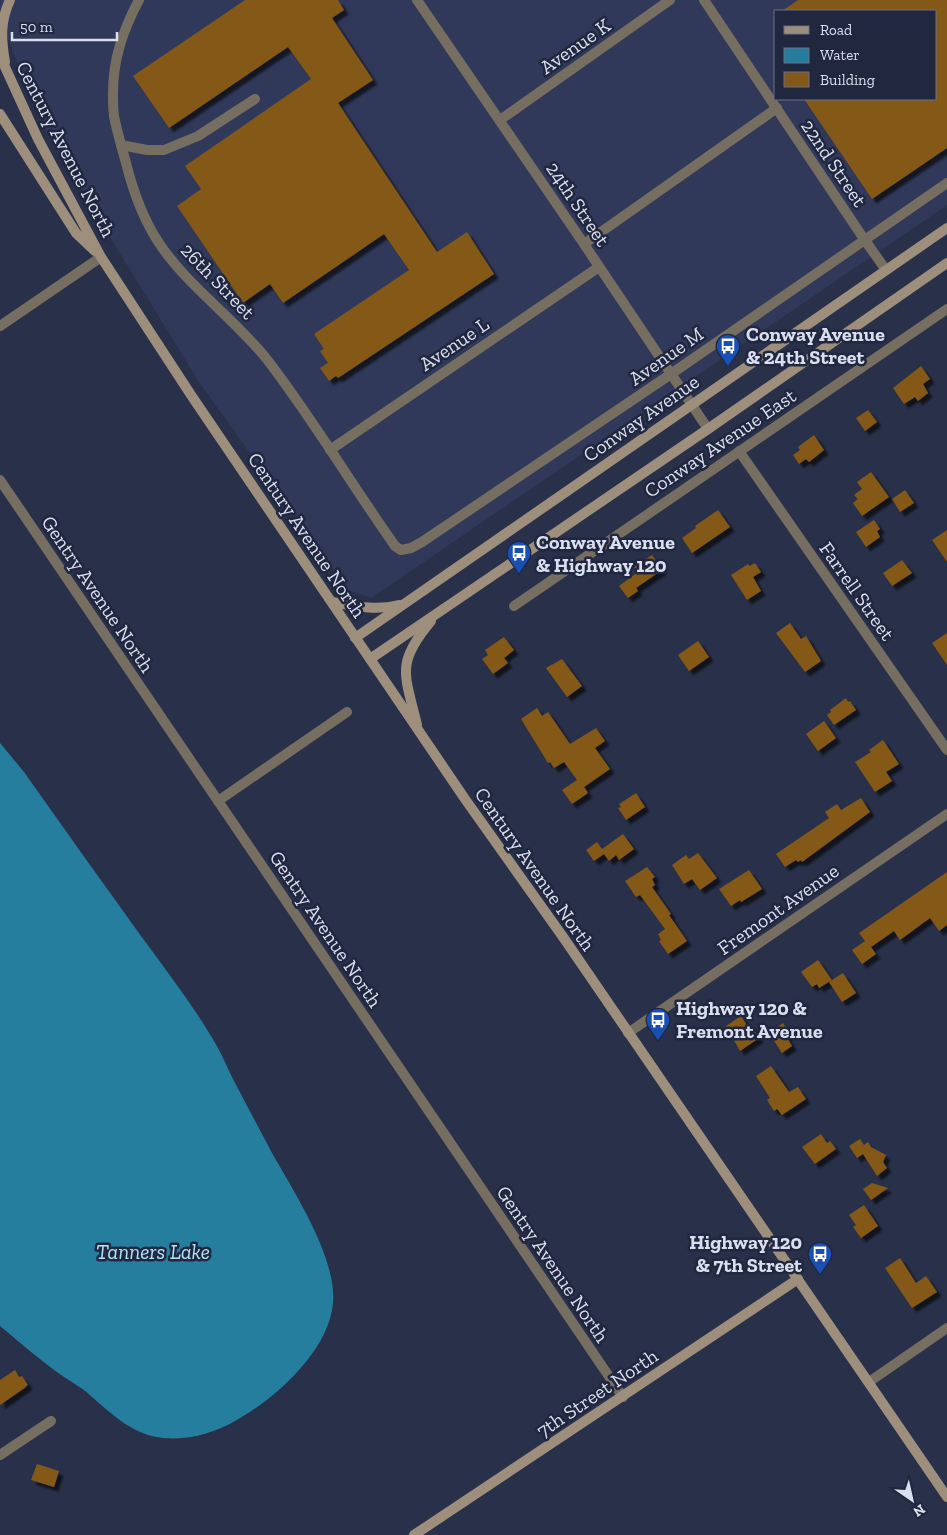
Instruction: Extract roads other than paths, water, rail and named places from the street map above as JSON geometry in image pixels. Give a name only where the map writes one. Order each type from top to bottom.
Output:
[{"type":"main road","points":[[9,77],[1,41],[2,20],[10,0]]},
{"type":"main road","name":"Century Avenue North","points":[[0,56],[38,139],[101,257],[191,395],[418,731],[947,1496]]},
{"type":"main road","name":"Century Avenue North","points":[[0,114],[76,233],[101,257]]},
{"type":"main road","name":"Conway Avenue","points":[[355,638],[947,228]]},
{"type":"main road","points":[[370,659],[708,429],[947,263]]},
{"type":"main road","points":[[332,602],[367,608],[386,608],[407,602]]},
{"type":"main road","points":[[418,731],[407,686],[406,664],[414,642],[439,612]]},
{"type":"main road","name":"7th Street North","points":[[414,1535],[798,1279]]},
{"type":"street","name":"26th Street","points":[[139,0],[121,37],[113,84],[114,114],[121,145],[133,188],[145,218],[159,243],[178,267],[269,362],[363,500],[396,546],[401,550]]},
{"type":"street","name":"24th Street","points":[[417,0],[708,429]]},
{"type":"street","name":"Avenue K","points":[[500,120],[670,0]]},
{"type":"street","name":"22nd Street","points":[[704,0],[886,270]]},
{"type":"street","points":[[121,145],[147,150],[164,150],[198,136],[255,99]]},
{"type":"street","points":[[584,244],[777,108]]},
{"type":"street","name":"Avenue M","points":[[401,550],[411,548],[422,542],[671,374],[947,183]]},
{"type":"street","points":[[0,326],[101,257]]},
{"type":"street","name":"Avenue L","points":[[330,450],[599,267]]},
{"type":"street","name":"Conway Avenue East","points":[[514,606],[947,309]]},
{"type":"street","name":"Farrell Street","points":[[739,451],[947,750]]},
{"type":"street","name":"Gentry Avenue North","points":[[0,480],[623,1397]]},
{"type":"street","points":[[218,801],[347,712]]},
{"type":"street","name":"Fremont Avenue","points":[[628,1033],[947,814]]},
{"type":"street","points":[[869,1382],[947,1328]]},
{"type":"street","points":[[0,1455],[51,1421]]},
{"type":"water","name":"Tanners Lake","points":[[0,743],[24,772],[203,1023],[302,1206],[321,1246],[328,1266],[333,1303],[322,1339],[311,1356],[283,1387],[267,1400],[251,1412],[211,1432],[185,1438],[172,1438],[146,1434],[128,1426],[84,1390],[33,1354],[0,1326]]},
{"type":"place","name":"Conway Avenue & 24th Street","points":[[728,367]]},
{"type":"place","name":"Conway Avenue & Highway 120","points":[[519,574]]},
{"type":"place","name":"Highway 120 & Fremont Avenue","points":[[658,1041]]},
{"type":"place","name":"Highway 120 & 7th Street","points":[[820,1275]]}]
